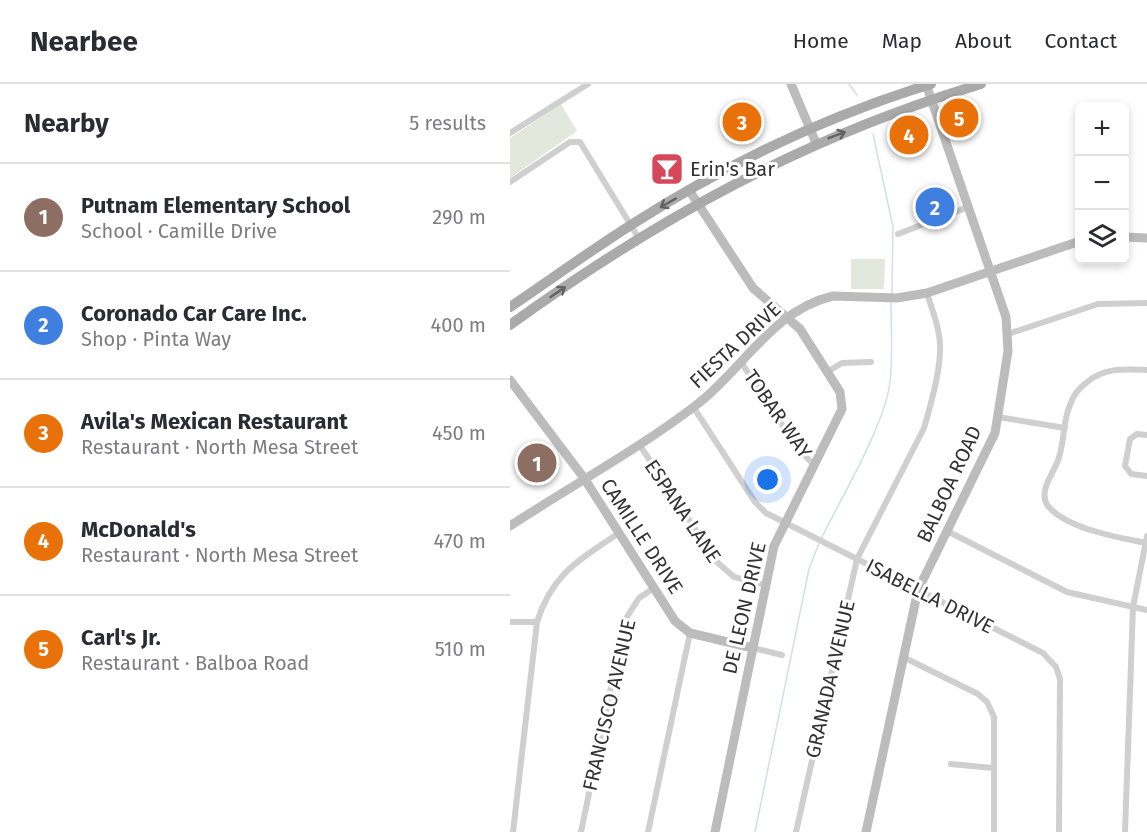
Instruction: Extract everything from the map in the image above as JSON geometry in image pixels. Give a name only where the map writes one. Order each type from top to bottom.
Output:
[{"type":"main road","points":[[510,308],[630,225],[689,190],[810,130],[928,84]]},
{"type":"main road","points":[[514,322],[638,237],[696,203],[816,143],[931,99],[981,84]]},
{"type":"street","points":[[510,133],[588,84]]},
{"type":"street","points":[[791,84],[816,143]]},
{"type":"street","name":"BALBOA ROAD","points":[[866,832],[918,590],[991,445],[1006,367],[1008,334],[1006,317],[931,99],[928,84]]},
{"type":"street","points":[[510,182],[576,141],[582,144],[638,237]]},
{"type":"street","name":"DE LEON DRIVE","points":[[689,190],[753,288],[800,329],[840,392],[842,409],[774,546],[715,832]]},
{"type":"street","points":[[898,234],[968,207]]},
{"type":"street","points":[[1129,237],[1147,238]]},
{"type":"street","name":"FIESTA DRIVE","points":[[510,526],[694,408],[787,317],[832,296],[895,298],[927,294],[1075,243]]},
{"type":"street","name":"GRANADA AVENUE","points":[[796,832],[857,559],[924,428],[930,408],[939,351],[939,335],[927,294]]},
{"type":"street","points":[[1008,334],[1098,304],[1147,303]]},
{"type":"street","points":[[510,308],[514,322]]},
{"type":"street","name":"TOBAR WAY","points":[[741,362],[798,448],[814,465]]},
{"type":"street","points":[[827,372],[842,363],[871,362]]},
{"type":"street","points":[[1125,832],[1133,607],[1146,539],[1099,534],[1049,508],[1045,501],[1045,490],[1060,455],[1073,398],[1095,376],[1117,369],[1147,370]]},
{"type":"street","name":"CAMILLE DRIVE","points":[[510,380],[584,478],[675,621],[690,633]]},
{"type":"street","name":"ISABELLA DRIVE","points":[[694,408],[755,502],[766,513],[1044,653],[1056,667],[1060,679],[1059,832]]},
{"type":"street","points":[[998,417],[1065,428]]},
{"type":"street","points":[[1147,435],[1137,434],[1130,439],[1125,466],[1131,474],[1147,477]]},
{"type":"street","name":"ESPANA LANE","points":[[639,444],[720,566],[734,577],[765,585]]},
{"type":"street","points":[[947,531],[1067,592],[1147,610]]},
{"type":"street","points":[[513,832],[537,622],[544,600],[560,576],[574,562],[619,533]]},
{"type":"street","name":"FRANCISCO AVENUE","points":[[581,832],[625,620],[639,598],[654,588]]},
{"type":"street","points":[[510,622],[537,622]]},
{"type":"street","points":[[648,832],[690,633],[782,655]]},
{"type":"street","points":[[903,657],[978,694],[987,702],[994,717],[994,832]]},
{"type":"street","points":[[951,764],[993,768]]},
{"type":"shaded area","points":[[561,104],[577,131],[510,178],[510,138]]},
{"type":"shaded area","points":[[851,259],[885,259],[884,289],[851,289]]},
{"type":"waterway","points":[[849,84],[857,95]]},
{"type":"waterway","points":[[873,134],[893,227],[892,295]]},
{"type":"waterway","points":[[821,539],[871,440],[886,399],[890,382],[891,303]]},
{"type":"waterway","points":[[755,832],[809,569],[819,543]]},
{"type":"place","name":"Carl's Jr.","points":[[959,118]]},
{"type":"place","name":"Avila's Mexican Restaurant","points":[[742,122]]},
{"type":"place","name":"McDonald's","points":[[909,135]]},
{"type":"place","name":"Erin's Bar","points":[[667,169]]},
{"type":"place","name":"Coronado Car Care Inc.","points":[[935,207]]},
{"type":"place","name":"Putnam Elementary School","points":[[537,463]]}]
